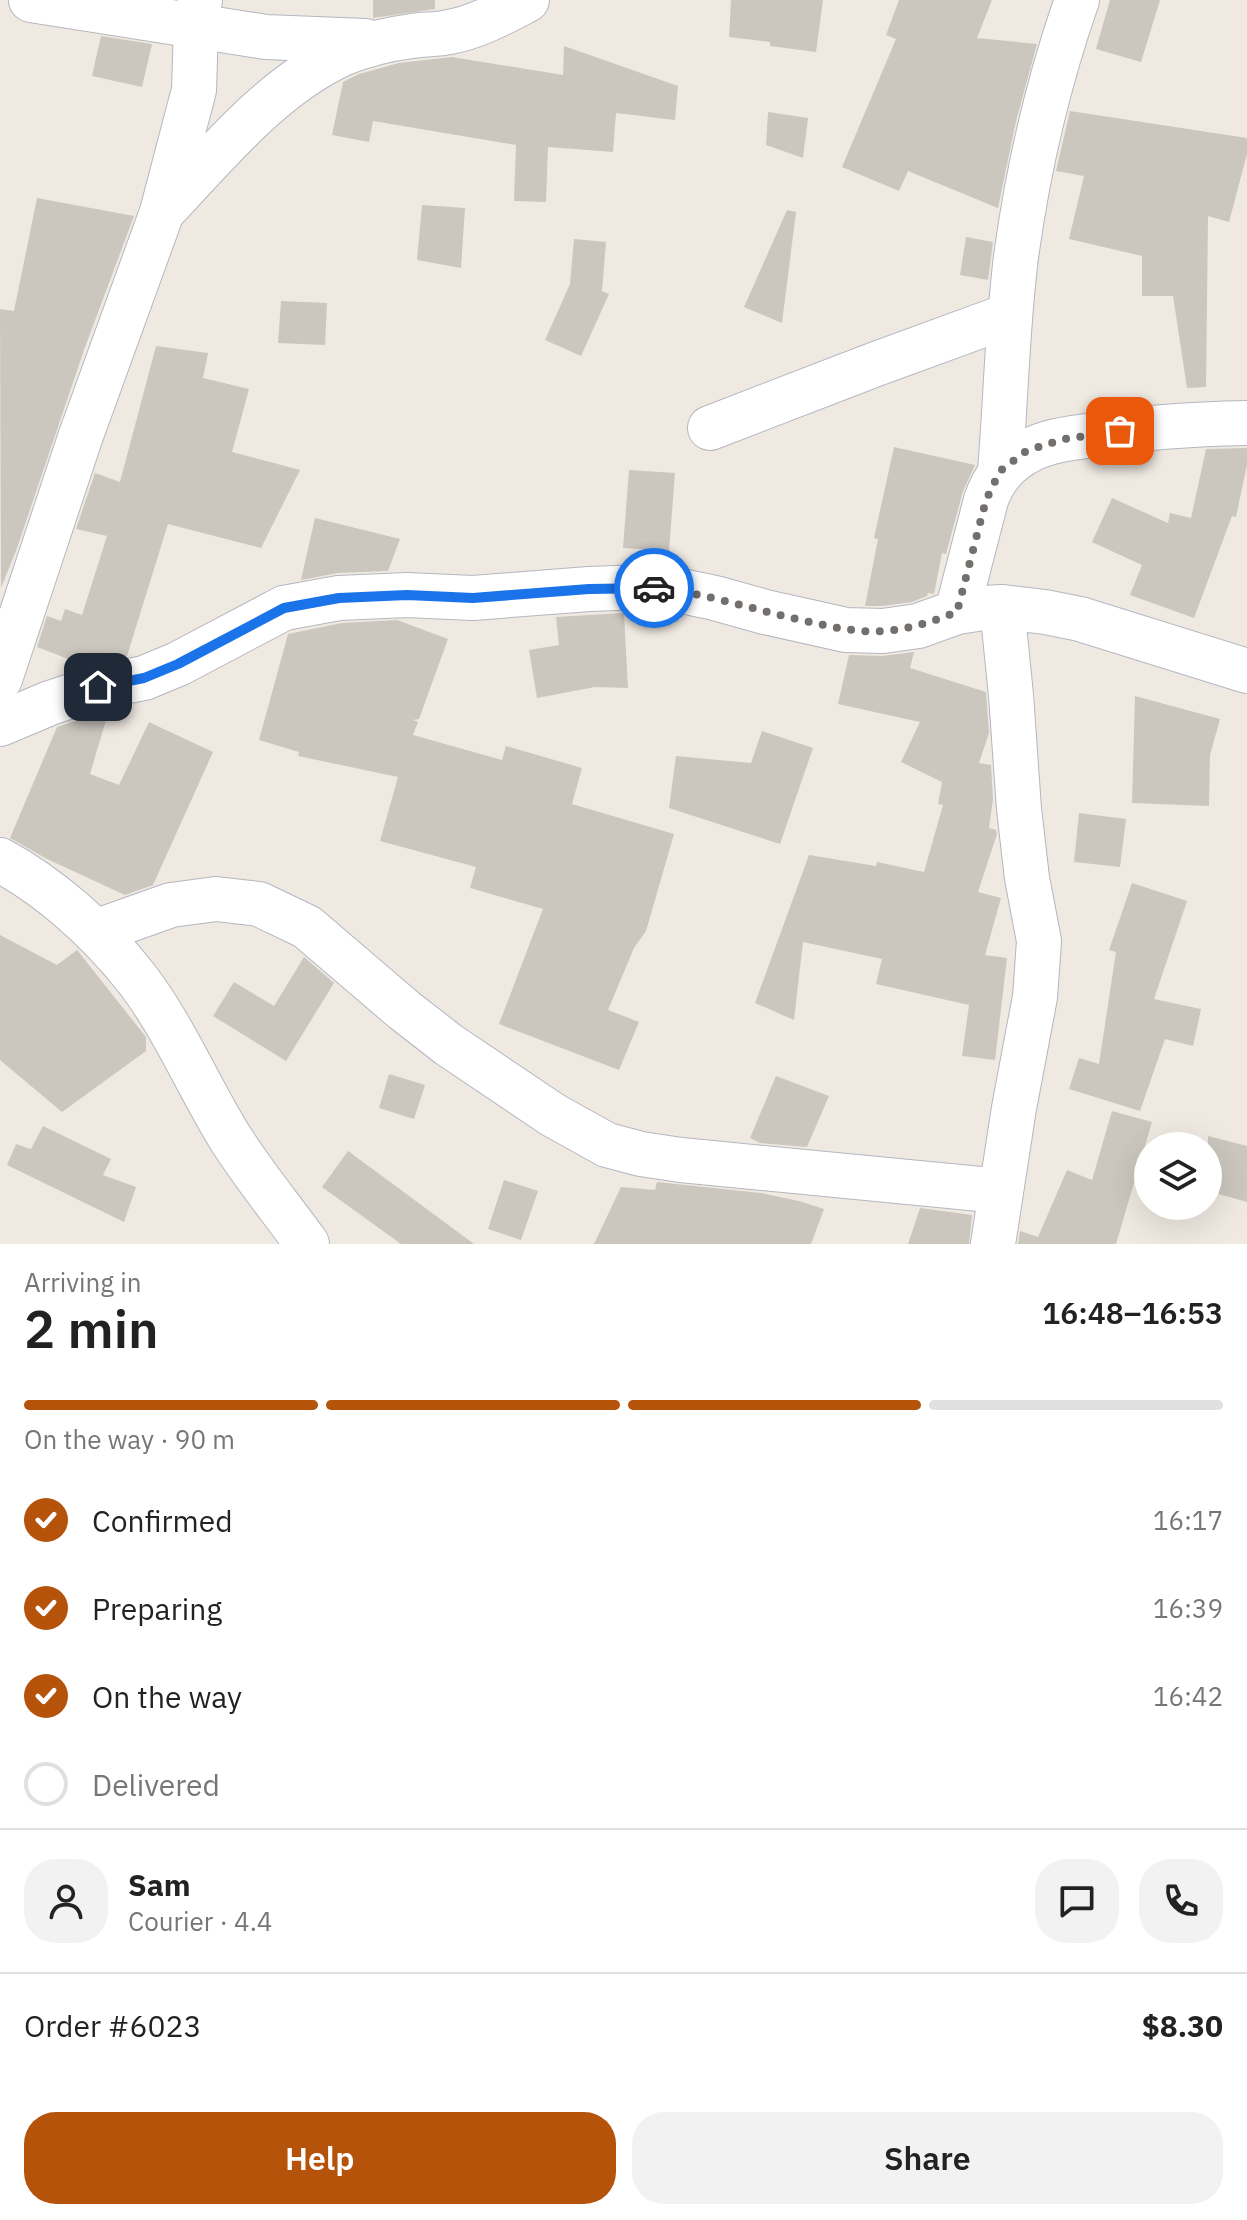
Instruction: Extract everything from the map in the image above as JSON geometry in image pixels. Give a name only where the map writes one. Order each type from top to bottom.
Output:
[{"type":"street","points":[[31,0],[198,14],[266,37],[384,41]]},
{"type":"street","points":[[162,212],[243,126],[306,75],[342,54],[414,35],[448,33],[489,20],[527,0]]},
{"type":"street","points":[[957,612],[986,500],[1000,471],[1010,315],[1034,147],[1077,0]]},
{"type":"street","points":[[0,679],[80,438],[162,212],[194,90],[198,14]]},
{"type":"street","points":[[710,428],[1010,315]]},
{"type":"street","points":[[1000,471],[1025,452],[1065,439],[1120,431],[1247,423]]},
{"type":"street","points":[[0,724],[98,687],[144,678],[178,664],[284,608],[339,598],[407,595],[473,598],[644,587],[715,598],[846,630],[883,631],[918,626],[957,612],[1002,607],[1080,619],[1247,671]]},
{"type":"street","points":[[993,1244],[1035,997],[1039,941],[1027,878],[1019,809],[1002,607]]},
{"type":"street","points":[[0,860],[53,896],[95,932],[134,974],[230,1138],[307,1244]]},
{"type":"street","points":[[95,932],[171,905],[216,899],[259,904],[307,927],[449,1045],[553,1115],[607,1145],[681,1160],[1001,1191]]},
{"type":"building","points":[[373,0],[435,0],[435,9],[373,18]]},
{"type":"building","points":[[731,0],[823,0],[816,52],[729,37]]},
{"type":"building","points":[[899,0],[992,0],[977,38],[1037,44],[1016,121],[998,208],[908,171],[899,191],[842,167],[896,39],[886,35]]},
{"type":"building","points":[[1110,0],[1160,0],[1141,62],[1096,49]]},
{"type":"building","points":[[101,36],[152,44],[142,87],[92,76]]},
{"type":"building","points":[[564,46],[678,86],[675,120],[616,113],[613,152],[548,147],[546,202],[514,201],[516,145],[373,121],[369,142],[332,135],[343,82],[359,74],[399,63],[452,57],[563,75]]},
{"type":"building","points":[[1070,111],[1247,138],[1247,154],[1229,222],[1208,216],[1206,387],[1187,388],[1173,296],[1142,296],[1142,256],[1069,239],[1084,176],[1056,171]]},
{"type":"building","points":[[768,112],[808,118],[803,158],[766,145]]},
{"type":"building","points":[[37,198],[134,216],[1,588],[0,309],[14,311]]},
{"type":"building","points":[[422,205],[465,208],[461,268],[417,260]]},
{"type":"building","points":[[787,210],[796,212],[782,323],[744,307]]},
{"type":"building","points":[[966,237],[993,242],[988,280],[960,275]]},
{"type":"building","points":[[574,239],[606,242],[602,291],[609,294],[581,356],[545,340],[570,284]]},
{"type":"building","points":[[281,301],[327,303],[325,345],[278,343]]},
{"type":"building","points":[[156,346],[208,353],[203,378],[249,389],[232,452],[300,470],[261,548],[168,524],[127,656],[84,665],[37,647],[47,616],[61,621],[65,609],[82,615],[107,536],[76,529],[95,473],[120,482]]},
{"type":"building","points":[[894,447],[975,465],[963,491],[946,554],[942,553],[934,594],[928,593],[912,602],[865,606],[878,539],[874,538]]},
{"type":"building","points":[[1247,448],[1247,465],[1236,517],[1232,516],[1194,618],[1130,595],[1142,565],[1092,542],[1112,498],[1168,523],[1170,513],[1191,518],[1206,449]]},
{"type":"building","points":[[629,470],[675,473],[669,551],[623,548]]},
{"type":"building","points":[[315,518],[400,539],[388,571],[338,573],[301,580]]},
{"type":"building","points":[[624,613],[628,688],[595,687],[537,698],[529,650],[559,645],[556,617]]},
{"type":"building","points":[[397,620],[448,639],[419,719],[413,720],[418,722],[413,735],[502,760],[506,746],[582,768],[572,804],[674,834],[646,931],[634,948],[608,1010],[639,1022],[619,1070],[499,1024],[543,909],[470,888],[476,867],[380,841],[398,777],[298,756],[299,752],[259,740],[288,634],[342,623]]},
{"type":"building","points":[[914,652],[910,668],[986,692],[989,733],[979,763],[991,765],[993,799],[989,828],[996,830],[997,834],[978,892],[1001,898],[985,955],[1007,958],[995,1060],[962,1056],[969,1005],[876,984],[882,959],[803,942],[794,1020],[755,1003],[809,855],[876,866],[877,862],[924,872],[943,805],[938,804],[942,782],[901,762],[920,722],[838,704],[849,655],[882,656]]},
{"type":"building","points":[[1135,696],[1220,719],[1210,755],[1209,806],[1132,803]]},
{"type":"building","points":[[109,710],[90,774],[119,785],[149,722],[213,752],[153,885],[125,895],[10,838],[57,727]]},
{"type":"building","points":[[762,731],[813,748],[780,844],[669,808],[676,756],[751,763]]},
{"type":"building","points":[[1079,813],[1126,819],[1120,867],[1074,862]]},
{"type":"building","points":[[1132,883],[1187,901],[1154,999],[1201,1009],[1193,1046],[1165,1039],[1140,1111],[1069,1089],[1079,1058],[1099,1064],[1116,952],[1109,950]]},
{"type":"building","points":[[0,935],[57,965],[77,950],[146,1037],[146,1051],[62,1112],[0,1060]]},
{"type":"building","points":[[304,957],[334,983],[286,1061],[213,1016],[234,982],[274,1006]]},
{"type":"building","points":[[389,1074],[425,1085],[414,1119],[379,1108]]},
{"type":"building","points":[[776,1076],[829,1096],[807,1147],[760,1143],[750,1138]]},
{"type":"building","points":[[1112,1111],[1152,1122],[1149,1132],[1134,1132],[1134,1183],[1116,1244],[1018,1244],[1020,1231],[1038,1237],[1067,1170],[1092,1180]]},
{"type":"building","points":[[43,1126],[111,1159],[103,1175],[136,1187],[124,1222],[7,1165],[16,1144],[31,1149]]},
{"type":"building","points":[[1222,1140],[1247,1146],[1247,1202],[1222,1195]]},
{"type":"building","points":[[348,1151],[474,1244],[401,1244],[322,1187]]},
{"type":"building","points":[[504,1180],[538,1191],[521,1240],[488,1229]]},
{"type":"building","points":[[657,1182],[761,1193],[824,1209],[811,1244],[594,1244],[621,1187],[655,1190]]},
{"type":"building","points":[[920,1208],[972,1215],[969,1244],[908,1244]]},
{"type":"way so far","points":[[654,588],[715,598],[846,630],[883,631],[918,626],[957,612],[986,500],[1000,471],[1025,452],[1044,445],[1120,431]]},
{"type":"route","points":[[98,687],[144,678],[178,664],[284,608],[339,598],[407,595],[473,598],[589,589],[654,588]]}]
